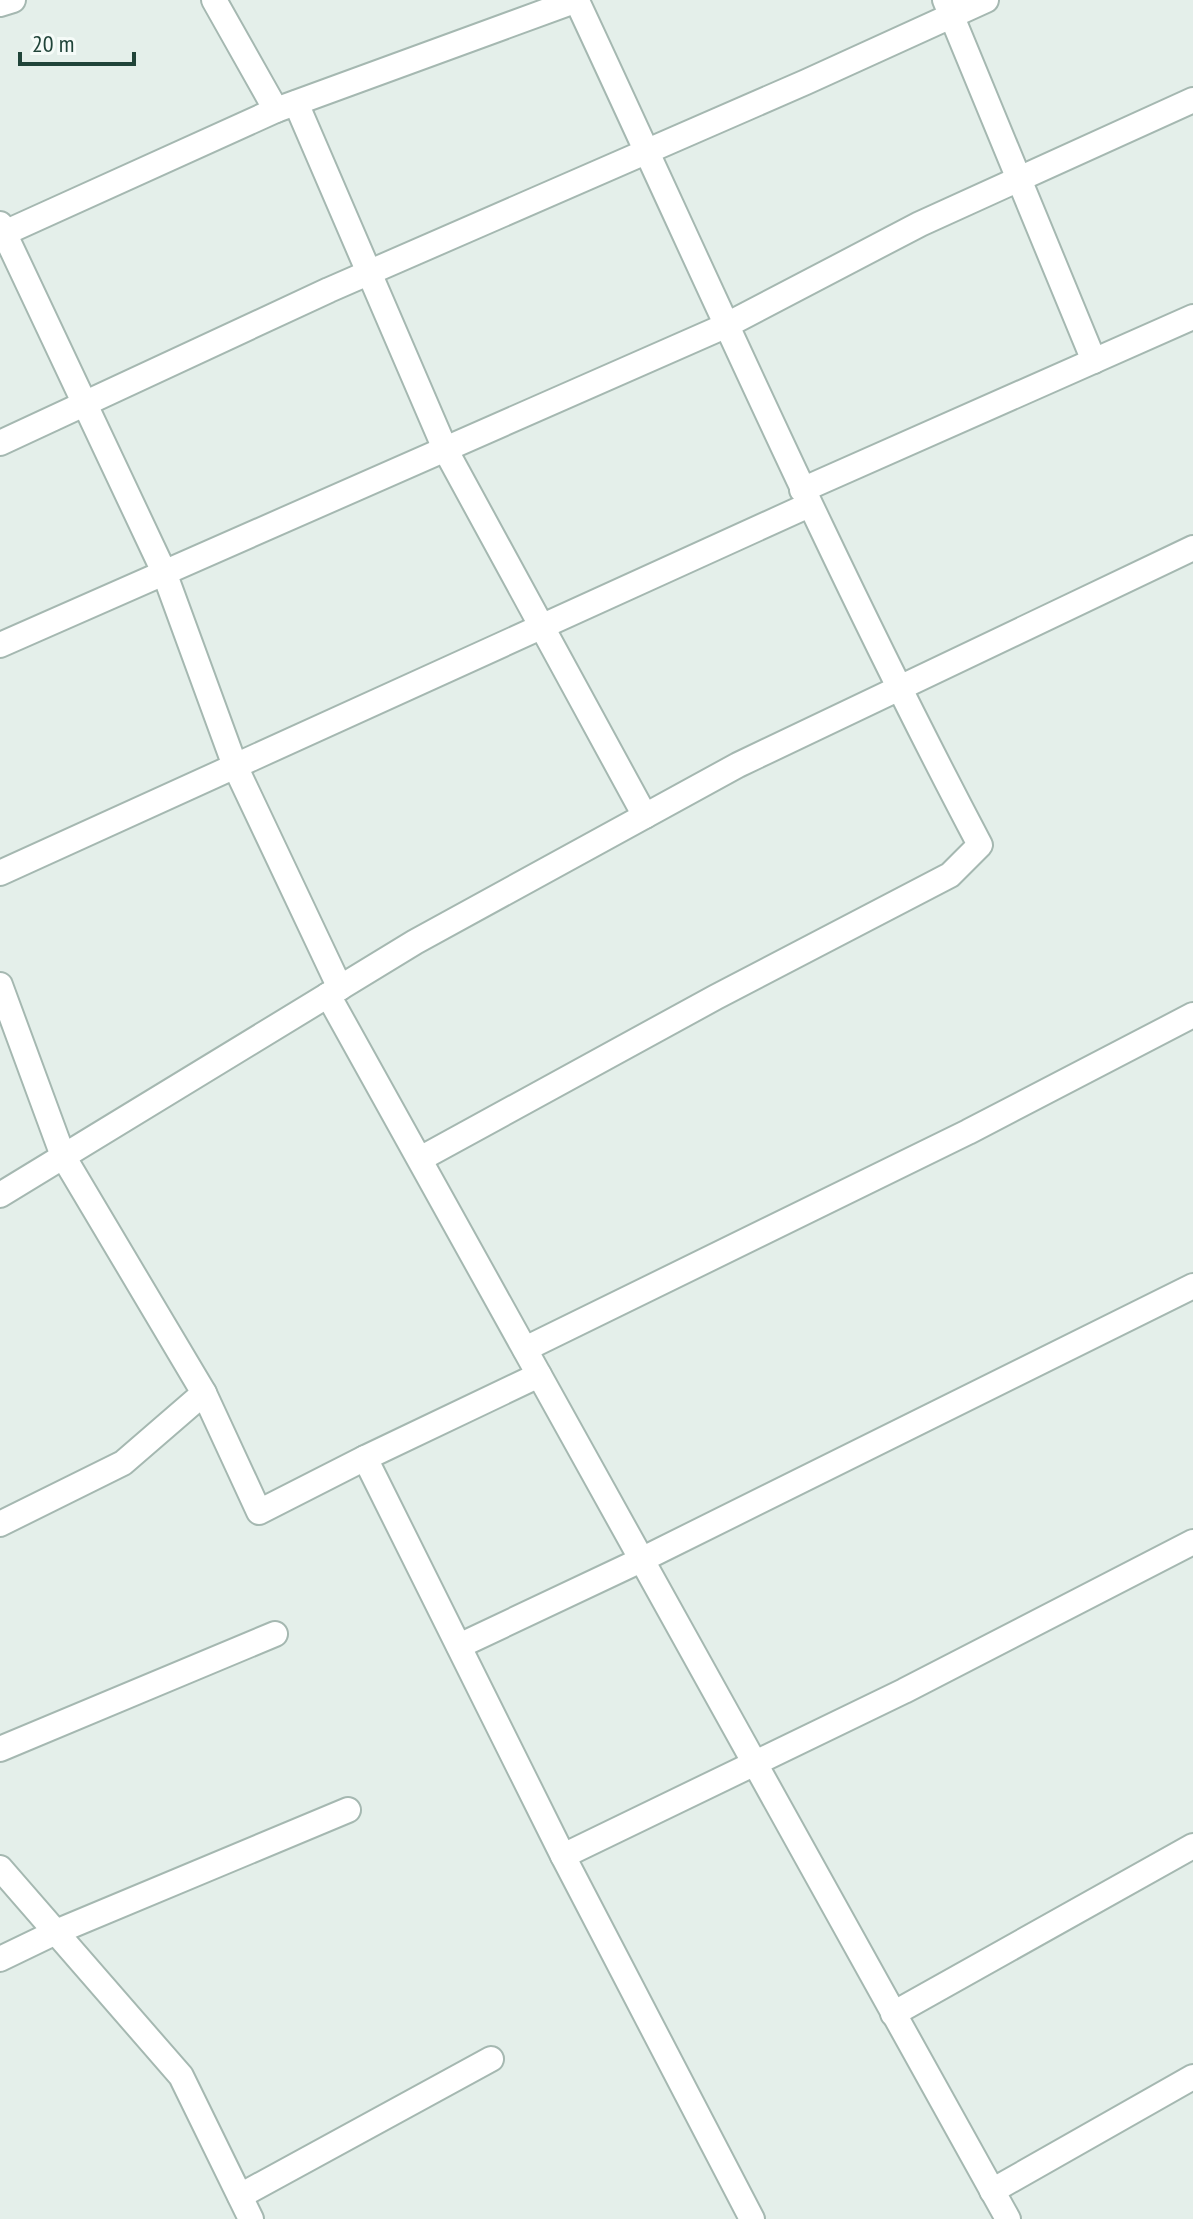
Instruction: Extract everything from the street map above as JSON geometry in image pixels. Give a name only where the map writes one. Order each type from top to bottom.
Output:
[{"type":"street","points":[[0,4],[13,0]]},
{"type":"street","points":[[214,0],[286,106],[370,272],[445,449],[645,816]]},
{"type":"street","points":[[0,443],[370,272],[646,152],[948,8],[986,0]]},
{"type":"street","points":[[420,1159],[716,997],[950,875],[980,845],[897,689],[725,326],[646,152],[585,2],[286,106],[1,231],[164,572],[235,766],[334,991],[420,1159],[1008,2219]]},
{"type":"street","points":[[948,8],[1094,361]]},
{"type":"street","points":[[0,645],[725,326],[920,224],[1193,100]]},
{"type":"street","points":[[0,873],[541,625],[1094,361],[1193,317]]},
{"type":"street","points":[[0,1195],[415,942],[738,765],[1193,548]]},
{"type":"street","points":[[0,985],[63,1156],[204,1393],[259,1512],[539,1375]]},
{"type":"street","points":[[525,1349],[968,1132],[1193,1015]]},
{"type":"street","points":[[459,1646],[641,1560],[1193,1286]]},
{"type":"street","points":[[0,1524],[123,1463],[204,1393]]},
{"type":"street","points":[[365,1458],[563,1856],[752,2219]]},
{"type":"street","points":[[563,1856],[904,1691],[1193,1542]]},
{"type":"street","points":[[0,1749],[275,1634]]},
{"type":"street","points":[[0,1959],[56,1932],[348,1810]]},
{"type":"street","points":[[893,2014],[1193,1846]]},
{"type":"street","points":[[0,1868],[181,2076],[251,2219]]},
{"type":"street","points":[[240,2196],[491,2059]]},
{"type":"street","points":[[992,2191],[1193,2077]]}]
